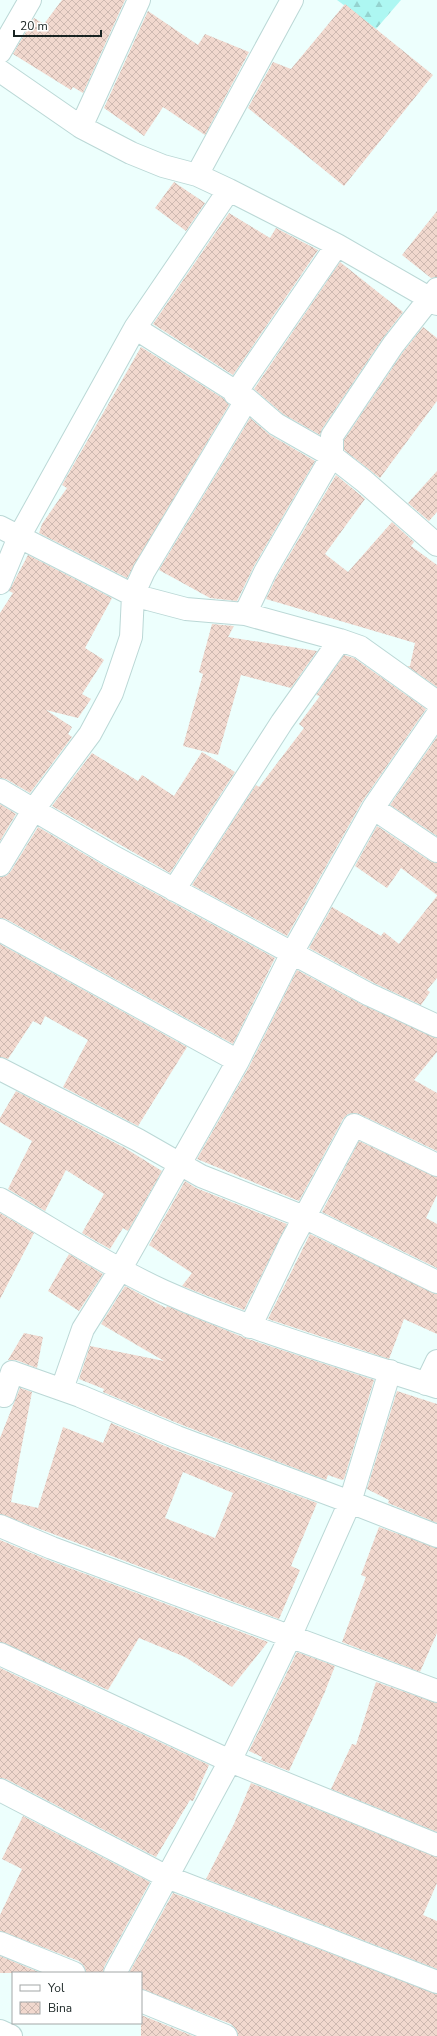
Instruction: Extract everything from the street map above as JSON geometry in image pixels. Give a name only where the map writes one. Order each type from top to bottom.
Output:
[{"type":"street","points":[[0,52],[30,0]]},
{"type":"street","points":[[81,127],[139,0]]},
{"type":"street","points":[[197,175],[292,0]]},
{"type":"street","points":[[0,71],[81,127],[131,153],[163,166],[197,175],[229,190],[337,245],[434,297],[389,351],[332,436],[332,456],[265,572],[245,614]]},
{"type":"street","points":[[0,583],[19,537],[135,328],[229,190]]},
{"type":"street","points":[[0,866],[34,810],[90,734],[112,693],[131,637],[133,595],[144,571],[241,397],[337,245]]},
{"type":"street","points":[[135,328],[241,397],[276,424],[332,456],[364,481],[437,545]]},
{"type":"street","points":[[0,527],[133,595],[186,609],[245,614],[340,640],[360,647],[437,702]]},
{"type":"street","points":[[174,890],[282,722],[340,640]]},
{"type":"street","points":[[62,1389],[83,1329],[120,1270],[179,1163],[238,1061],[292,953],[373,808],[437,715]]},
{"type":"street","points":[[0,790],[114,857],[174,890],[368,994],[437,1026]]},
{"type":"street","points":[[373,808],[437,851]]},
{"type":"street","points":[[0,930],[238,1061]]},
{"type":"street","points":[[0,1068],[138,1140],[201,1176],[304,1217],[437,1282]]},
{"type":"street","points":[[250,1327],[304,1217],[354,1125],[437,1165]]},
{"type":"street","points":[[0,1199],[120,1270],[163,1291],[250,1327],[390,1370],[432,1386],[437,1361]]},
{"type":"street","points":[[116,1972],[230,1761],[290,1636],[350,1502],[390,1370]]},
{"type":"street","points":[[1,1399],[12,1372],[62,1389],[177,1437],[437,1536]]},
{"type":"street","points":[[0,1526],[52,1548],[437,1691]]},
{"type":"street","points":[[0,1654],[230,1761],[437,1845]]},
{"type":"street","points":[[0,1790],[167,1877],[437,1982]]},
{"type":"street","points":[[0,1943],[72,1972]]},
{"type":"street","points":[[142,2001],[226,2036]]},
{"type":"street","points":[[0,2031],[11,2036]]},
{"type":"green space","points":[[337,0],[401,0],[376,29]]},
{"type":"building","points":[[62,0],[125,0],[83,93],[73,87],[71,90],[13,54],[34,18],[44,24]]},
{"type":"building","points":[[345,4],[433,75],[344,186],[248,108],[273,62],[291,69]]},
{"type":"building","points":[[148,11],[198,45],[205,34],[249,52],[205,135],[163,107],[144,136],[104,108]]},
{"type":"building","points":[[174,182],[205,203],[186,231],[155,208]]},
{"type":"building","points":[[437,211],[437,277],[431,278],[402,255]]},
{"type":"building","points":[[229,213],[270,238],[276,228],[318,250],[233,375],[153,324]]},
{"type":"building","points":[[340,262],[403,312],[383,338],[322,429],[320,435],[283,414],[254,389]]},
{"type":"building","points":[[423,327],[437,338],[437,401],[380,478],[344,450],[344,440],[403,352]]},
{"type":"building","points":[[141,347],[224,399],[229,405],[127,578],[39,533],[42,524],[67,488],[62,485]]},
{"type":"building","points":[[250,418],[270,435],[315,461],[254,566],[237,601],[210,598],[159,570]]},
{"type":"building","points":[[437,471],[437,512],[429,521],[408,503]]},
{"type":"building","points":[[336,475],[365,499],[325,554],[348,572],[392,522],[414,542],[411,546],[437,565],[437,687],[407,666],[410,666],[415,643],[266,599],[276,578]]},
{"type":"building","points":[[28,555],[112,598],[85,648],[104,660],[82,694],[91,699],[78,718],[46,710],[72,727],[68,734],[72,737],[30,793],[6,779],[0,778],[0,613],[13,593],[9,591]]},
{"type":"building","points":[[212,624],[234,626],[228,637],[317,651],[291,688],[241,675],[218,755],[183,746],[203,674],[199,672]]},
{"type":"building","points":[[344,655],[354,658],[426,709],[362,802],[287,936],[192,885],[256,785],[259,787],[304,728],[299,724],[320,696],[316,695]]},
{"type":"building","points":[[437,737],[437,836],[390,805]]},
{"type":"building","points":[[202,752],[235,772],[170,873],[52,806],[92,753],[138,781],[142,775],[174,796]]},
{"type":"building","points":[[0,804],[16,814],[0,841]]},
{"type":"building","points":[[377,826],[430,861],[437,863],[437,895],[401,868],[387,888],[355,866]]},
{"type":"building","points":[[38,827],[108,868],[275,958],[233,1044],[6,919],[0,918],[0,877],[6,876],[11,871]]},
{"type":"building","points":[[437,896],[437,978],[427,990],[430,992],[421,1005],[374,983],[309,948],[332,907],[381,936],[384,932],[399,944]]},
{"type":"building","points":[[0,944],[187,1047],[138,1126],[63,1087],[88,1040],[45,1016],[41,1025],[33,1021],[8,1059],[0,1057]]},
{"type":"building","points":[[297,970],[363,1005],[437,1038],[437,1052],[414,1080],[437,1093],[437,1151],[359,1114],[348,1114],[343,1119],[299,1201],[197,1159],[249,1067]]},
{"type":"building","points":[[16,1091],[125,1148],[162,1171],[128,1231],[123,1228],[110,1249],[82,1233],[104,1194],[66,1170],[45,1211],[8,1189],[32,1141],[0,1122],[0,1118]]},
{"type":"building","points":[[359,1141],[437,1177],[437,1195],[426,1218],[437,1224],[437,1268],[322,1212]]},
{"type":"building","points":[[185,1181],[196,1188],[287,1224],[244,1310],[182,1286],[192,1273],[149,1245]]},
{"type":"building","points":[[0,1213],[34,1233],[0,1299]]},
{"type":"building","points":[[310,1234],[437,1294],[437,1334],[404,1319],[389,1359],[268,1319]]},
{"type":"building","points":[[69,1254],[103,1274],[79,1311],[48,1291]]},
{"type":"building","points":[[125,1286],[166,1308],[167,1306],[245,1338],[374,1380],[344,1479],[342,1480],[328,1475],[326,1480],[182,1425],[103,1392],[104,1389],[79,1379],[90,1346],[164,1361],[101,1324]]},
{"type":"building","points":[[24,1333],[43,1337],[37,1368],[16,1360],[8,1360]]},
{"type":"building","points":[[20,1388],[32,1392],[11,1502],[38,1508],[63,1427],[103,1443],[111,1423],[172,1449],[317,1503],[291,1566],[300,1570],[279,1619],[0,1514],[0,1438]],"holes":[[[183,1472],[233,1493],[215,1538],[165,1518]]]},
{"type":"building","points":[[397,1391],[437,1404],[437,1523],[388,1503],[389,1500],[367,1489]]},
{"type":"building","points":[[379,1527],[437,1548],[437,1633],[420,1672],[342,1642],[366,1577],[361,1575]]},
{"type":"building","points":[[0,1540],[48,1560],[268,1642],[232,1687],[185,1657],[139,1638],[108,1690],[0,1642]]},
{"type":"building","points":[[297,1652],[335,1666],[289,1771],[261,1760],[262,1757],[249,1751]]},
{"type":"building","points":[[0,1668],[209,1765],[193,1801],[190,1800],[156,1857],[6,1779],[0,1778]]},
{"type":"building","points":[[376,1682],[437,1703],[437,1832],[331,1789],[352,1744],[356,1745]]},
{"type":"building","points":[[251,1783],[437,1857],[437,1883],[423,1915],[437,1921],[437,1969],[206,1879],[234,1824]]},
{"type":"building","points":[[23,1816],[150,1882],[104,1967],[103,1972],[86,1972],[84,1966],[79,1961],[0,1931],[0,1915],[22,1869],[2,1859]]},
{"type":"building","points":[[173,1893],[437,1994],[437,2036],[238,2036],[236,2029],[231,2024],[142,1989],[142,1972],[130,1972]]},
{"type":"building","points":[[0,1956],[39,1972],[12,1972],[0,1973]]},
{"type":"building","points":[[142,2015],[193,2036],[141,2036]]}]
